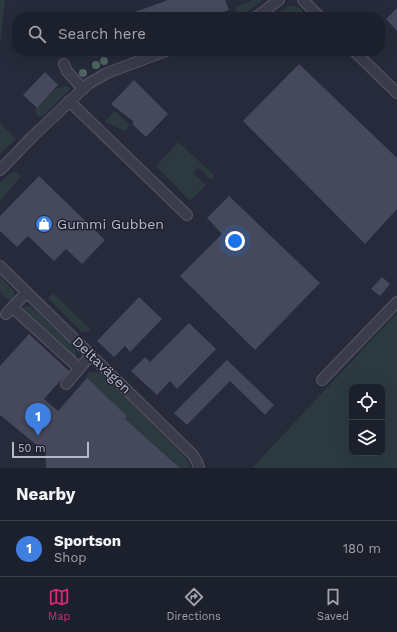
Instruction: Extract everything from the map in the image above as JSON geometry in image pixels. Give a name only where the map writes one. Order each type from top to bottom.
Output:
[{"type":"street","points":[[263,12],[279,0]]},
{"type":"street","points":[[304,1],[315,12]]},
{"type":"street","points":[[0,170],[69,101],[96,78],[153,56]]},
{"type":"street","points":[[359,56],[397,93]]},
{"type":"street","points":[[64,64],[67,71],[82,89]]},
{"type":"street","points":[[69,101],[187,215]]},
{"type":"street","name":"Deltavägen","points":[[0,266],[193,455],[199,468]]},
{"type":"street","points":[[27,292],[9,311],[79,368]]},
{"type":"street","points":[[322,380],[397,302]]},
{"type":"street","points":[[66,384],[91,355]]},
{"type":"shaded area","points":[[0,0],[5,0],[0,44]]},
{"type":"shaded area","points":[[253,0],[262,0],[254,8],[247,12],[237,11],[235,7]]},
{"type":"shaded area","points":[[289,6],[298,7],[303,12],[280,12]]},
{"type":"shaded area","points":[[64,86],[70,89],[42,117],[37,115],[35,110],[57,88]]},
{"type":"shaded area","points":[[114,111],[130,125],[125,131],[105,122]]},
{"type":"shaded area","points":[[0,123],[16,139],[0,154]]},
{"type":"shaded area","points":[[178,142],[213,174],[213,178],[211,179],[198,168],[193,173],[206,185],[191,200],[188,199],[156,166]]},
{"type":"shaded area","points":[[16,172],[21,176],[0,201],[0,183],[9,174]]},
{"type":"shaded area","points":[[0,276],[14,292],[14,297],[11,300],[7,299],[0,292]]},
{"type":"shaded area","points":[[53,293],[90,329],[88,332],[82,332],[48,298]]},
{"type":"shaded area","points":[[27,306],[35,310],[72,345],[76,352],[76,359],[22,311],[23,308]]},
{"type":"shaded area","points":[[397,313],[397,468],[252,468]]},
{"type":"shaded area","points":[[98,372],[123,395],[186,458],[190,468],[169,468],[174,462],[125,419],[127,416],[86,377],[88,373]]},
{"type":"building","points":[[168,0],[225,0],[229,10],[224,12],[135,12]]},
{"type":"building","points":[[397,8],[397,31],[386,19]]},
{"type":"building","points":[[299,64],[397,158],[397,209],[365,244],[243,121]]},
{"type":"building","points":[[45,72],[58,85],[37,108],[23,95]]},
{"type":"building","points":[[134,80],[168,114],[146,137],[132,124],[134,122],[111,104]]},
{"type":"building","name":"Gummi Gubben","points":[[39,176],[105,240],[82,264],[66,249],[54,261],[28,236],[17,247],[0,231],[0,216]]},
{"type":"building","points":[[229,196],[320,283],[255,350],[180,276],[222,234],[207,218]]},
{"type":"building","points":[[382,277],[390,284],[380,296],[371,289]]},
{"type":"building","points":[[139,297],[162,319],[130,352],[125,346],[114,357],[97,341]]},
{"type":"building","points":[[189,323],[216,349],[177,389],[170,381],[157,395],[131,371],[145,357],[150,362]]},
{"type":"building","points":[[29,334],[69,371],[44,399],[58,411],[87,378],[127,416],[125,419],[180,468],[46,468],[45,452],[0,415],[0,366]]},
{"type":"building","points":[[227,360],[274,405],[265,415],[230,381],[187,425],[174,413]]},
{"type":"place","name":"Gummi Gubben","points":[[44,224]]},
{"type":"place","name":"Sportson","points":[[38,436]]}]
